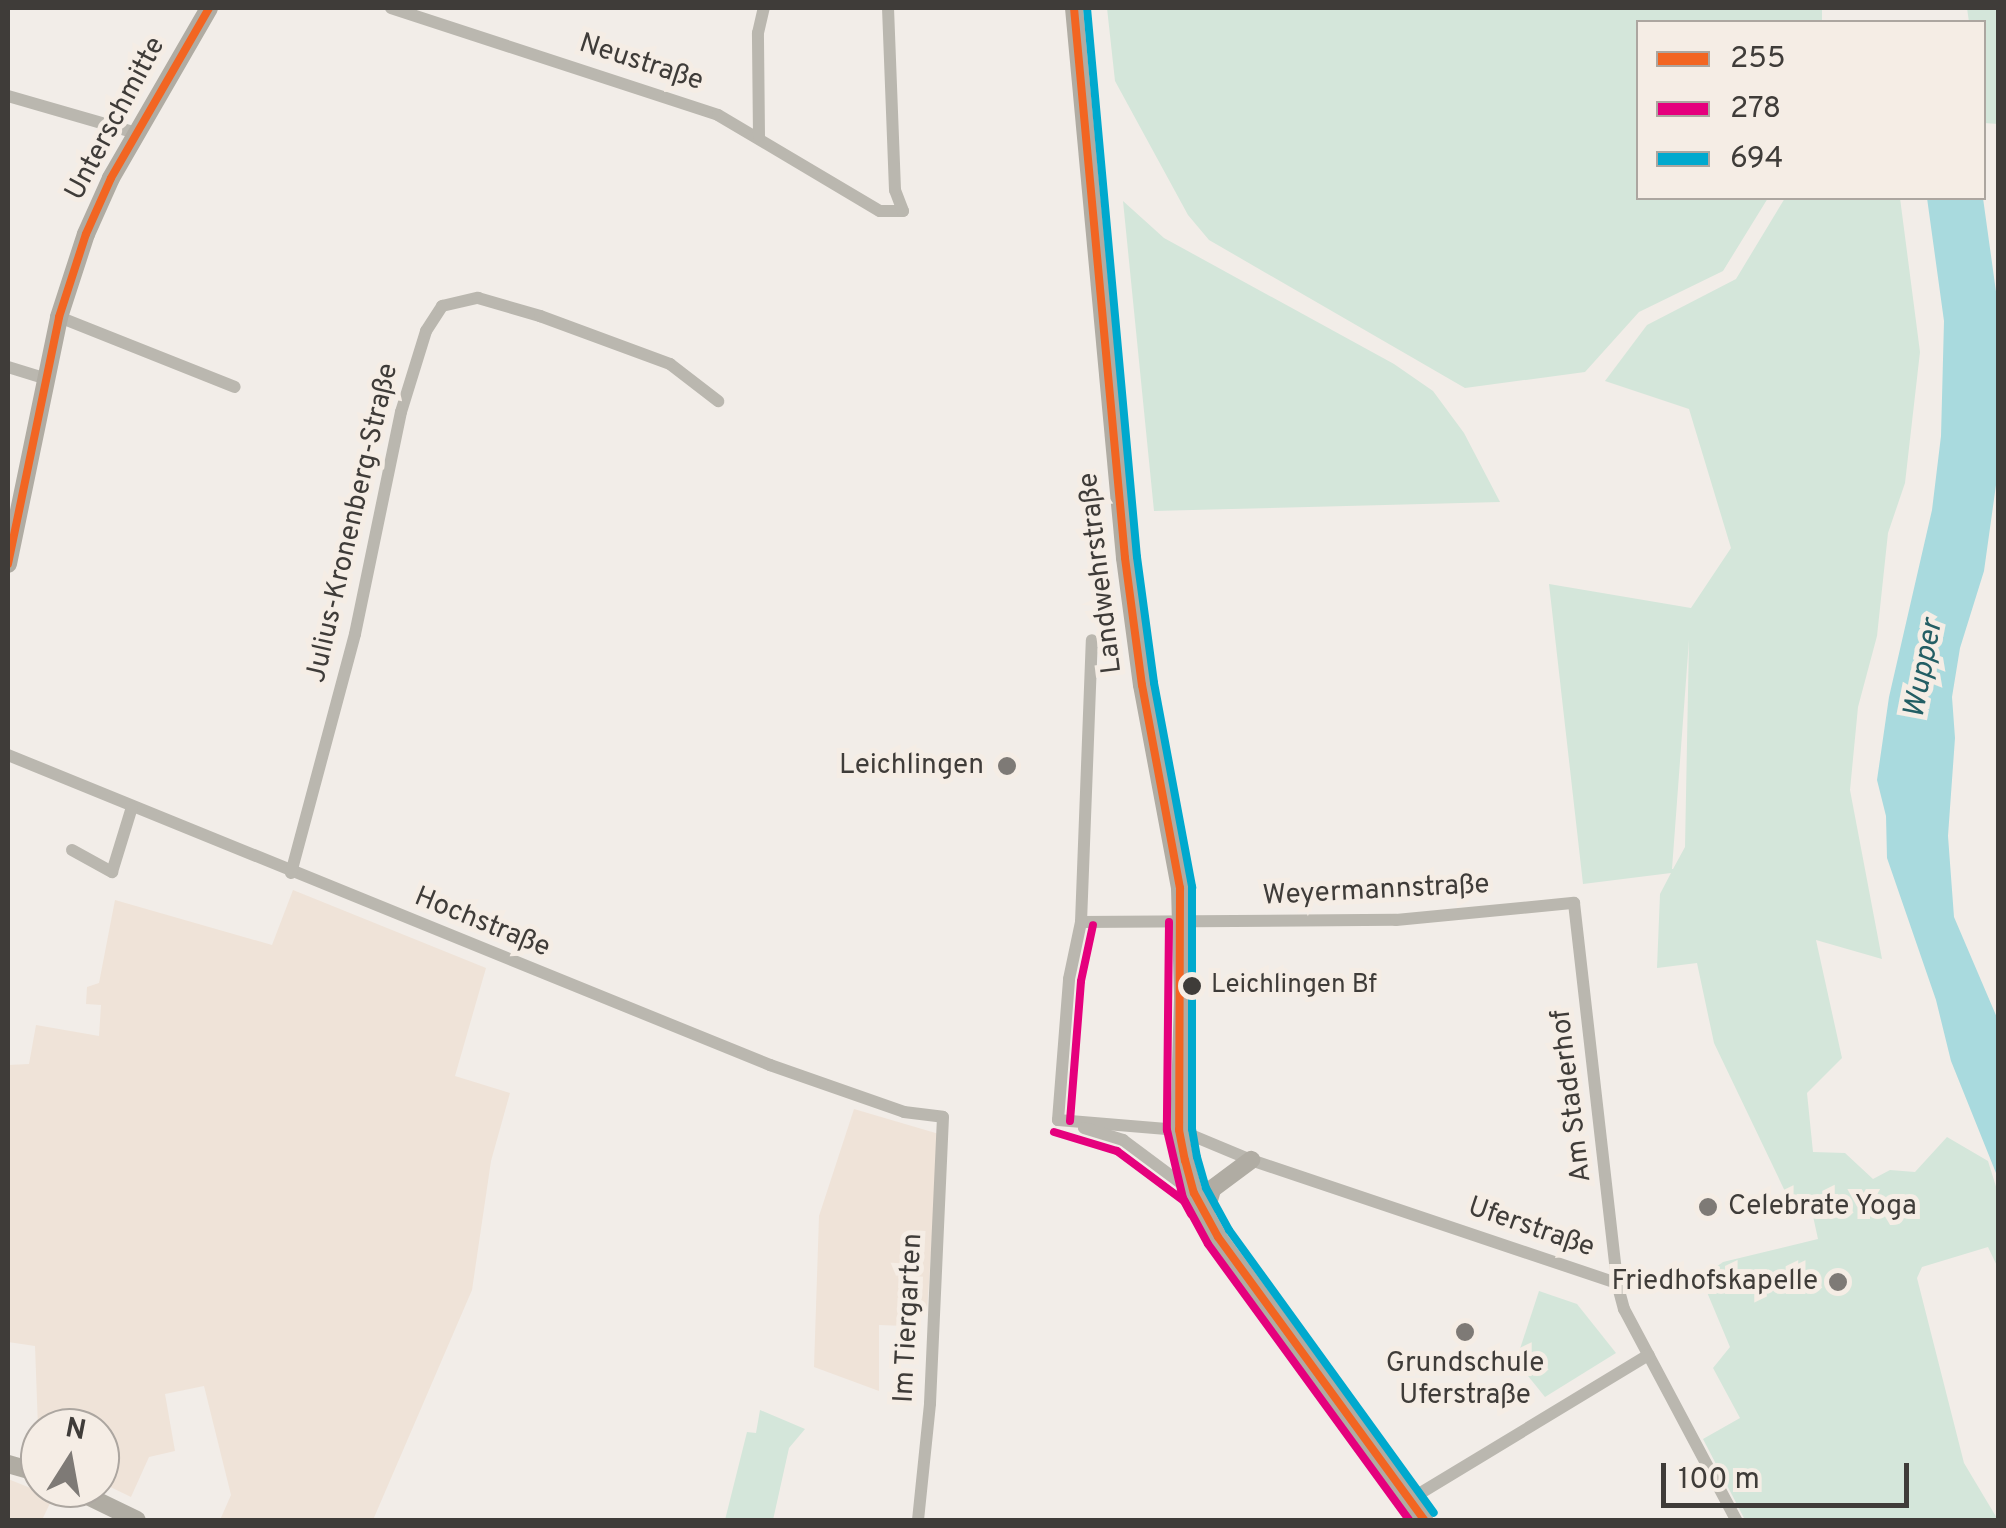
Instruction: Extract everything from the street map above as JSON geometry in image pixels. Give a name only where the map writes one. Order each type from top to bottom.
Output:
[{"type":"main road","name":"Unterschmitte","points":[[45,378],[59,317],[86,234],[136,133],[209,8]]},
{"type":"main road","name":"Landwehrstraße","points":[[1074,8],[1125,558],[1142,685],[1180,888],[1179,1130],[1194,1193],[1205,1214],[1424,1520]]},
{"type":"main road","points":[[8,564],[45,378]]},
{"type":"main road","points":[[1205,1214],[1212,1189],[1251,1160]]},
{"type":"main road","points":[[113,1508],[137,1520]]},
{"type":"street","name":"Neustraße","points":[[391,8],[718,114],[880,211],[903,210],[895,190],[888,8]]},
{"type":"street","points":[[759,136],[758,33],[764,8]]},
{"type":"street","points":[[8,96],[136,133]]},
{"type":"street","name":"Julius-Kronenberg-Straße","points":[[291,872],[354,634],[401,412],[426,331],[442,306],[459,299],[478,298],[540,316],[670,364],[718,401]]},
{"type":"street","points":[[59,317],[235,387]]},
{"type":"street","points":[[8,367],[45,378]]},
{"type":"street","points":[[1092,640],[1081,922],[1069,979],[1058,1120],[1123,1140],[1194,1193]]},
{"type":"street","name":"Hochstraße","points":[[8,755],[770,1065],[904,1112],[943,1117]]},
{"type":"street","points":[[72,850],[112,872],[132,807]]},
{"type":"street","name":"Weyermannstraße","points":[[1081,922],[1396,920],[1574,903]]},
{"type":"street","name":"Am Staderhof","points":[[1574,903],[1617,1283]]},
{"type":"street","name":"Im Tiergarten","points":[[918,1520],[930,1404],[943,1117]]},
{"type":"street","name":"Uferstraße","points":[[1058,1120],[1179,1130],[1251,1160],[1617,1283],[1648,1355],[1736,1520]]},
{"type":"street","points":[[1409,1500],[1648,1355]]},
{"type":"shaded area","points":[[293,890],[486,968],[455,1076],[510,1093],[491,1161],[472,1290],[373,1520],[220,1520],[231,1495],[204,1386],[165,1394],[175,1451],[149,1457],[131,1497],[120,1492],[120,1408],[37,1408],[35,1346],[8,1342],[8,1065],[29,1064],[36,1025],[99,1036],[101,1005],[86,1004],[87,987],[99,983],[115,900],[272,945]]},
{"type":"shaded area","points":[[854,1109],[939,1134],[927,1312],[912,1311],[905,1326],[879,1325],[879,1391],[814,1367],[819,1216]]},
{"type":"shaded area","points":[[8,1479],[20,1484],[20,1508],[48,1508],[42,1520],[8,1520]]},
{"type":"green space","points":[[1107,8],[1822,8],[1822,20],[1636,20],[1636,200],[1767,200],[1723,271],[1639,312],[1585,372],[1465,388],[1209,240],[1188,215],[1115,81]]},
{"type":"green space","points":[[1967,8],[1998,8],[1998,124],[1986,123],[1986,20],[1969,20]]},
{"type":"green space","points":[[1784,200],[1900,200],[1920,352],[1905,483],[1888,533],[1877,636],[1858,707],[1850,790],[1882,959],[1816,940],[1842,1058],[1807,1093],[1813,1152],[1845,1153],[1873,1179],[1890,1170],[1915,1172],[1947,1137],[1988,1161],[1998,1193],[1998,1268],[1988,1247],[1922,1267],[1917,1278],[1964,1463],[1998,1520],[1745,1520],[1703,1439],[1740,1418],[1713,1368],[1730,1347],[1701,1278],[1723,1262],[1818,1239],[1811,1207],[1793,1208],[1714,1043],[1697,963],[1657,968],[1660,894],[1671,873],[1583,884],[1549,584],[1691,608],[1731,548],[1689,409],[1605,381],[1647,325],[1736,279]],"holes":[[[1689,640],[1685,847],[1672,869]]]},
{"type":"green space","points":[[1123,201],[1164,238],[1394,364],[1433,391],[1464,433],[1500,502],[1154,511]]},
{"type":"green space","points":[[1539,1291],[1577,1304],[1616,1353],[1545,1397],[1516,1361]]},
{"type":"green space","points":[[760,1410],[805,1429],[789,1448],[773,1520],[725,1520],[747,1432],[756,1433]]},
{"type":"water","name":"Wupper","points":[[1927,200],[1983,200],[1998,306],[1996,485],[1984,571],[1960,648],[1952,697],[1955,738],[1948,836],[1954,917],[1998,1020],[1998,1178],[1951,1061],[1936,1000],[1887,858],[1886,816],[1877,780],[1889,697],[1932,510],[1941,436],[1944,321]]},
{"type":"transit line","name":"255","points":[[8,564],[59,317],[86,234],[111,178],[209,8]]},
{"type":"transit line","name":"255","points":[[1074,8],[1125,558],[1142,685],[1180,888],[1179,1130],[1185,1160],[1194,1193],[1218,1237],[1424,1520]]},
{"type":"transit line","name":"694","points":[[1087,8],[1137,557],[1154,683],[1192,887],[1192,1129],[1197,1157],[1206,1188],[1229,1230],[1434,1513]]},
{"type":"transit line","name":"278","points":[[1169,922],[1167,1130],[1183,1198],[1208,1244],[1409,1520]]},
{"type":"transit line","name":"278","points":[[1070,1121],[1081,981],[1093,925]]},
{"type":"transit line","name":"278","points":[[1054,1132],[1117,1151],[1184,1201],[1191,1214]]},
{"type":"place","name":"Leichlingen","points":[[1007,766]]},
{"type":"place","name":"Leichlingen Bf","points":[[1192,986]]},
{"type":"place","name":"Celebrate Yoga","points":[[1708,1207]]},
{"type":"place","name":"Friedhofskapelle","points":[[1838,1282]]},
{"type":"place","name":"Grundschule Uferstraße","points":[[1465,1332]]}]
